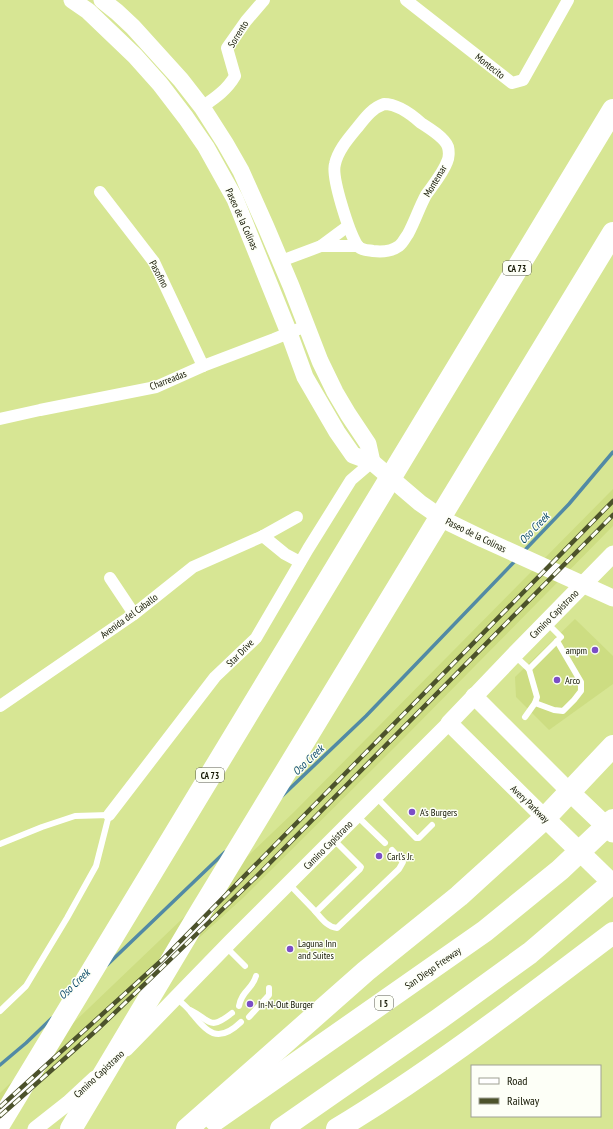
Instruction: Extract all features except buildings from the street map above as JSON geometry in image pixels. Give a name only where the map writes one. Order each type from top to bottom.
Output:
[{"type":"highway","name":"CA 73","points":[[0,1123],[613,110]]},
{"type":"highway","points":[[71,1129],[201,911],[613,233]]},
{"type":"highway","points":[[188,1129],[366,971],[459,896],[545,818],[613,746]]},
{"type":"highway","name":"San Diego Freeway","points":[[202,1129],[485,931],[560,870],[613,820]]},
{"type":"highway","points":[[281,1129],[439,1019],[530,953],[613,883]]},
{"type":"highway","points":[[337,1129],[375,1106],[466,1044],[613,933]]},
{"type":"main road","name":"Paseo de la Colinas","points":[[72,0],[93,5],[165,90],[206,147],[235,199],[289,333],[305,377],[337,432],[354,455],[372,462],[420,503],[446,521],[613,598]]},
{"type":"main road","name":"Paseo de la Colinas","points":[[102,0],[133,27],[181,80],[202,107],[225,143],[241,171],[281,261],[320,361],[335,392],[368,444],[372,462]]},
{"type":"main road","points":[[235,199],[256,230],[265,248],[281,261]]},
{"type":"main road","name":"Camino Capistrano","points":[[449,723],[613,554]]},
{"type":"main road","points":[[474,696],[613,833]]},
{"type":"main road","name":"Avery Parkway","points":[[449,723],[613,883]]},
{"type":"street","name":"Sorrento","points":[[202,107],[231,84],[235,76],[227,48],[246,21],[264,0]]},
{"type":"street","name":"Montecito","points":[[406,0],[512,83],[523,80],[568,0]]},
{"type":"street","name":"Montemar","points":[[384,104],[396,106],[420,122],[444,141],[448,147],[447,162],[425,197],[410,229],[402,242],[393,250],[383,252],[366,250],[358,246],[348,226],[335,182],[334,169],[337,158],[348,140],[367,115],[378,106],[384,104]]},
{"type":"street","name":"Pasofino","points":[[100,192],[154,262],[203,366]]},
{"type":"street","points":[[281,261],[321,246],[348,226]]},
{"type":"street","points":[[321,246],[358,246]]},
{"type":"street","name":"Charreadas","points":[[0,419],[156,387],[203,366],[306,326]]},
{"type":"street","name":"Star Drive","points":[[109,815],[215,677],[256,638],[300,562],[351,480],[372,462]]},
{"type":"street","name":"Avenida del Caballo","points":[[0,706],[134,614],[193,568],[263,536],[297,517]]},
{"type":"street","points":[[263,536],[285,554],[300,562]]},
{"type":"street","points":[[110,578],[134,614]]},
{"type":"street","name":"Camino Capistrano","points":[[35,1129],[68,1103],[119,1056],[226,946],[449,723]]},
{"type":"lane","points":[[530,669],[561,636],[546,622]]},
{"type":"lane","points":[[535,703],[554,710],[563,711],[581,691],[581,682],[557,641]]},
{"type":"lane","points":[[514,655],[530,669],[537,697],[535,703],[525,717]]},
{"type":"lane","points":[[376,797],[417,838],[419,838],[432,824]]},
{"type":"lane","points":[[0,844],[42,827],[75,816],[109,815],[96,866],[26,986],[0,1011]]},
{"type":"lane","points":[[357,816],[385,843]]},
{"type":"lane","points":[[315,911],[317,911],[361,867],[334,839]]},
{"type":"lane","points":[[289,884],[322,920],[332,928],[337,928],[399,868],[403,862],[392,850]]},
{"type":"lane","points":[[226,946],[245,966]]},
{"type":"lane","points":[[239,1006],[242,996],[254,983],[256,976]]},
{"type":"lane","points":[[249,1016],[269,995],[269,988]]},
{"type":"lane","points":[[176,998],[189,1010],[205,1029],[212,1033],[225,1034],[241,1022]]},
{"type":"lane","points":[[189,1010],[211,1023],[218,1023],[232,1013]]},
{"type":"shaded area","points":[[613,489],[613,526],[398,744],[243,898],[0,1118],[0,1093],[294,812]]},
{"type":"shaded area","points":[[575,619],[613,656],[613,684],[549,730],[516,697],[515,677]]},
{"type":"waterway","name":"Oso Creek","points":[[523,552],[569,504],[613,452]]},
{"type":"waterway","name":"Oso Creek","points":[[281,797],[366,716],[516,560]]},
{"type":"waterway","name":"Oso Creek","points":[[107,965],[225,852]]},
{"type":"waterway","name":"Oso Creek","points":[[0,1065],[52,1018]]},
{"type":"railway","points":[[0,1107],[162,960],[613,501]]},
{"type":"railway","points":[[0,1116],[99,1028],[256,877],[613,515]]},
{"type":"place","name":"ampm","points":[[595,650]]},
{"type":"place","name":"Arco","points":[[557,680]]},
{"type":"place","name":"A's Burgers","points":[[412,812]]},
{"type":"place","name":"Carl's Jr.","points":[[379,856]]},
{"type":"place","name":"Laguna Inn and Suites","points":[[290,949]]},
{"type":"place","name":"In-N-Out Burger","points":[[250,1004]]}]
